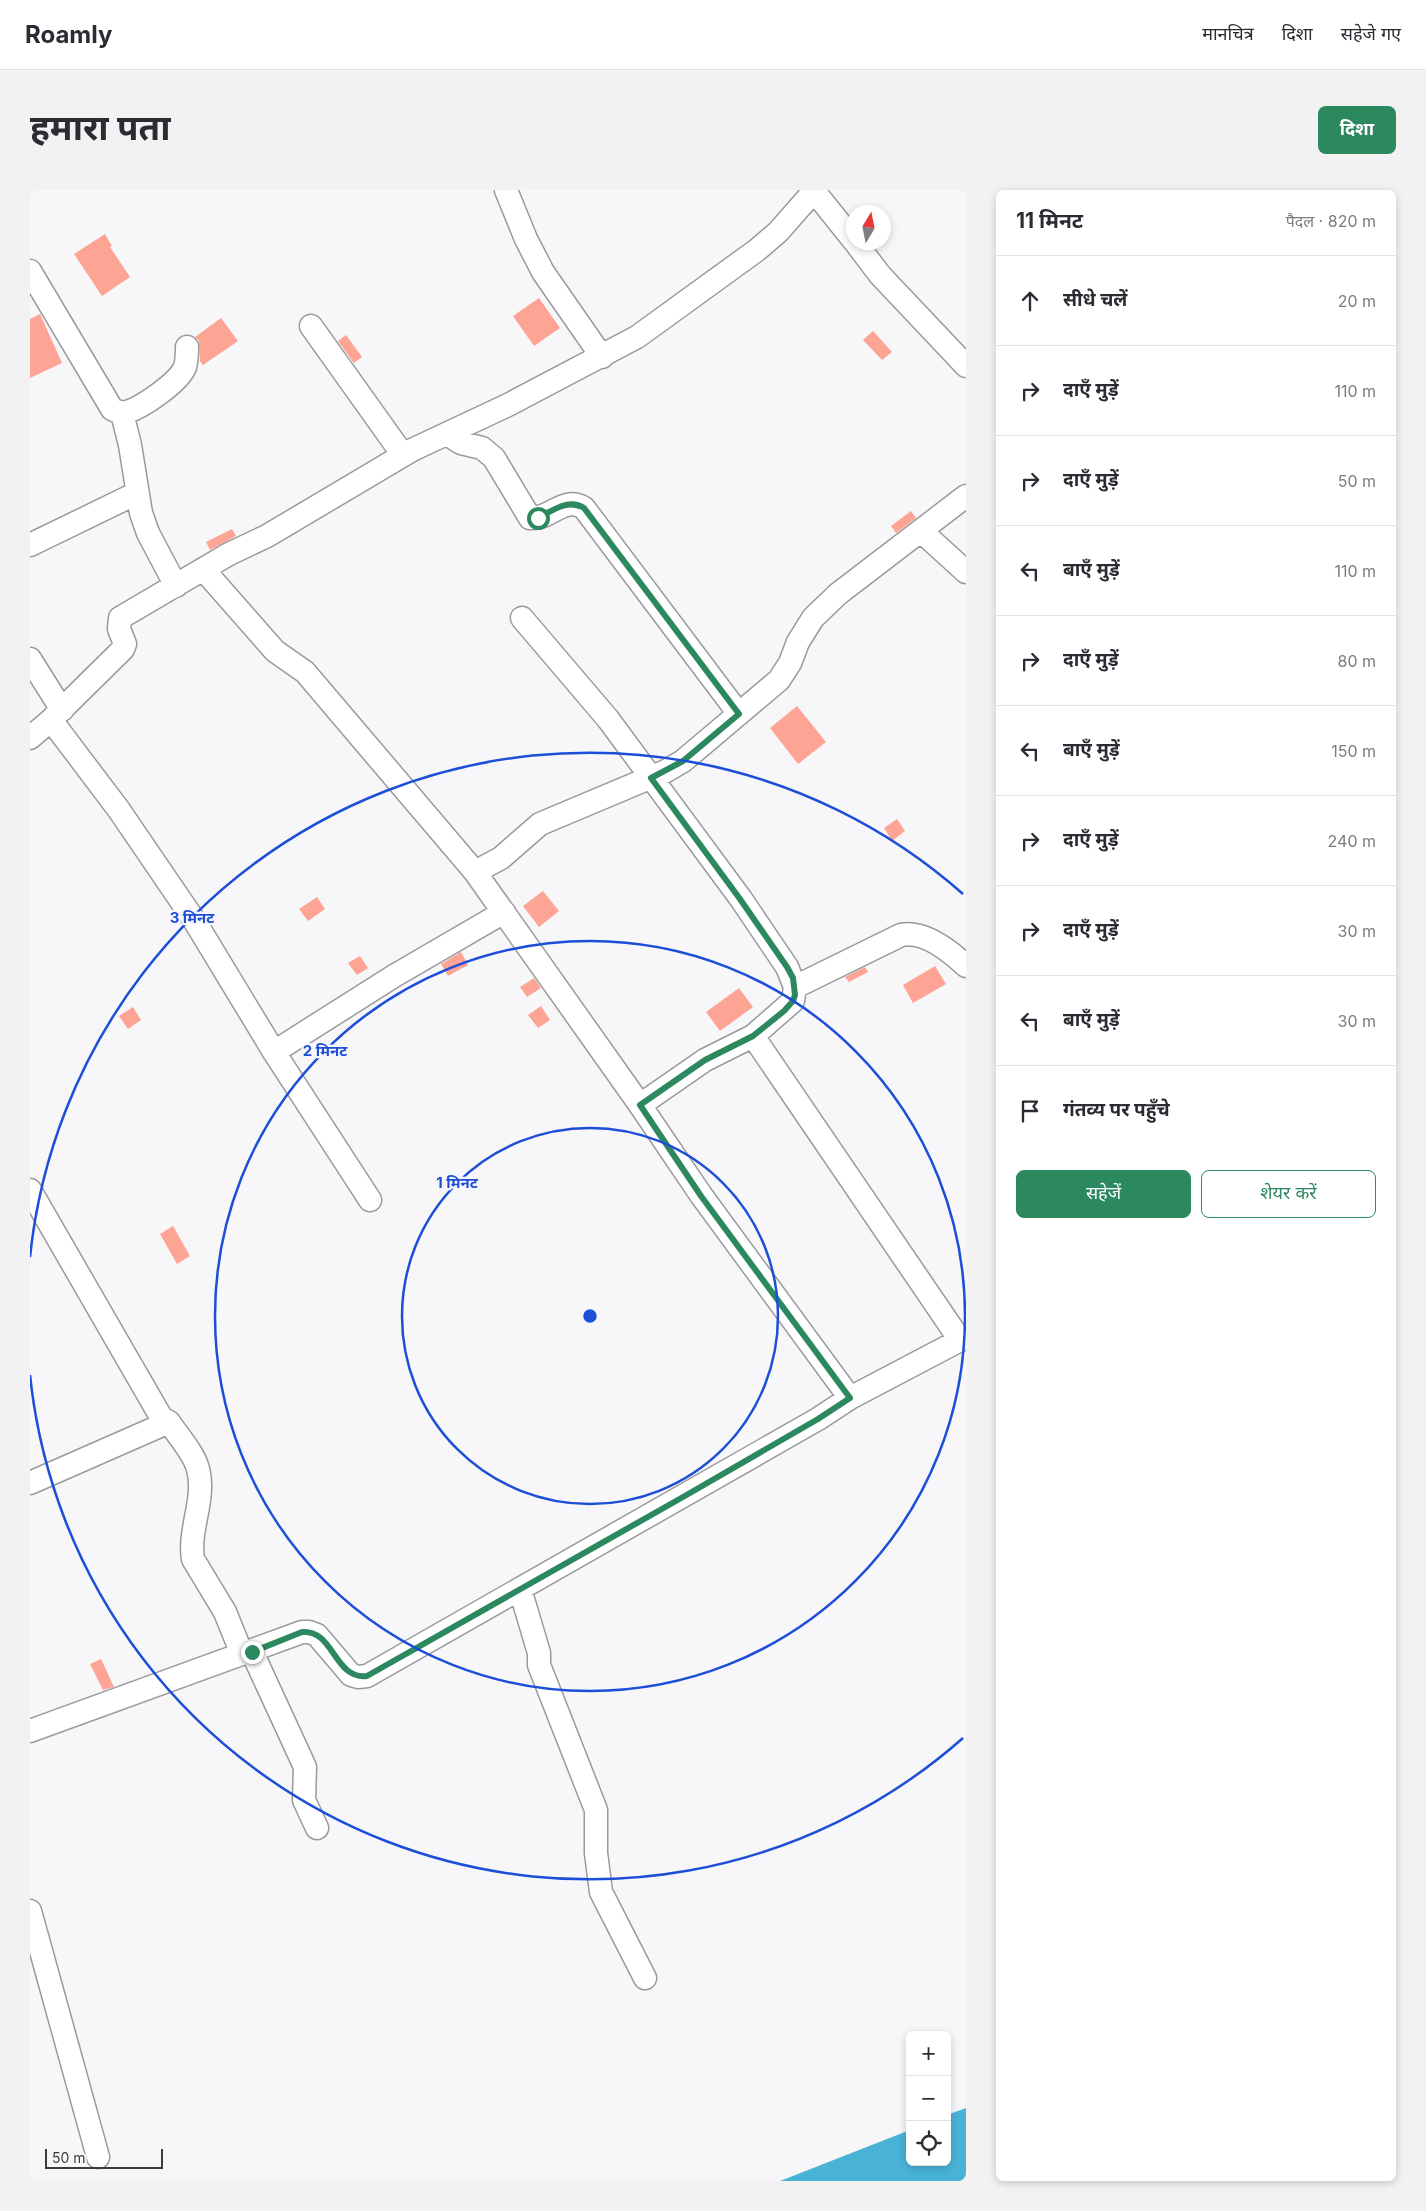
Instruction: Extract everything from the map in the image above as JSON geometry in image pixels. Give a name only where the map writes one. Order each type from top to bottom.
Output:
[{"type":"street","points":[[506,190],[526,239],[543,272],[602,357]]},
{"type":"street","points":[[30,738],[57,715],[125,646],[119,629],[120,618],[203,569],[267,536],[403,455],[602,357],[637,337],[757,250],[778,232],[815,190],[846,231]]},
{"type":"street","points":[[861,250],[893,288],[966,366]]},
{"type":"street","points":[[30,271],[112,409],[122,413],[140,405],[178,377],[185,368],[188,356],[187,347]]},
{"type":"street","points":[[311,326],[403,455]]},
{"type":"street","points":[[122,413],[130,444],[141,513],[148,533],[176,586]]},
{"type":"street","points":[[447,434],[461,443],[482,448],[494,458],[530,518],[538,518],[569,503],[584,508],[739,714]]},
{"type":"street","points":[[30,545],[137,494]]},
{"type":"street","points":[[475,872],[500,858],[540,824],[651,778],[683,761],[779,680],[790,663],[798,642],[813,618],[838,594],[966,496]]},
{"type":"street","points":[[920,530],[966,572]]},
{"type":"street","points":[[203,569],[275,651],[305,672],[475,872],[640,1105],[701,1196],[850,1398]]},
{"type":"street","points":[[522,618],[608,719],[740,899],[787,967],[795,988],[793,1001],[753,1036],[705,1060],[640,1105]]},
{"type":"street","points":[[30,659],[57,715],[194,920],[274,1052],[370,1200]]},
{"type":"street","points":[[274,1052],[394,976],[504,912]]},
{"type":"street","points":[[795,988],[901,935],[911,933],[933,942],[966,966]]},
{"type":"street","points":[[30,1731],[302,1632],[317,1635],[325,1642],[345,1670],[358,1677],[367,1676],[818,1419],[850,1398],[963,1338],[753,1036]]},
{"type":"street","points":[[30,1190],[161,1417],[169,1422],[198,1469],[199,1498],[191,1550],[193,1559],[226,1612],[305,1767],[304,1800],[317,1828]]},
{"type":"street","points":[[30,1482],[169,1422]]},
{"type":"street","points":[[520,1589],[539,1653],[539,1665],[596,1810],[596,1853],[601,1892],[645,1978]]},
{"type":"street","points":[[30,1911],[98,2157]]},
{"type":"water","points":[[966,2108],[966,2181],[780,2181],[906,2132],[906,2166],[951,2166],[951,2114]]},
{"type":"building","points":[[105,234],[112,246],[110,247],[130,277],[102,296],[74,254]]},
{"type":"building","points":[[539,298],[560,328],[534,346],[513,316]]},
{"type":"building","points":[[40,314],[62,363],[30,378],[30,319]]},
{"type":"building","points":[[221,318],[238,341],[203,365],[200,361],[199,341],[195,337]]},
{"type":"building","points":[[873,331],[892,352],[882,360],[863,340]]},
{"type":"building","points":[[346,335],[362,357],[354,363],[338,341]]},
{"type":"building","points":[[911,511],[916,518],[896,533],[891,526]]},
{"type":"building","points":[[232,529],[236,536],[210,550],[206,542]]},
{"type":"building","points":[[797,706],[826,742],[798,764],[770,728]]},
{"type":"building","points":[[897,819],[905,831],[892,841],[884,828]]},
{"type":"building","points":[[543,891],[559,911],[539,927],[523,906]]},
{"type":"building","points":[[317,897],[325,909],[308,921],[299,909]]},
{"type":"building","points":[[461,952],[468,965],[448,976],[441,964]]},
{"type":"building","points":[[360,956],[368,968],[357,975],[348,963]]},
{"type":"building","points":[[935,966],[946,984],[913,1003],[903,985]]},
{"type":"building","points":[[865,967],[868,972],[849,982],[845,977]]},
{"type":"building","points":[[534,978],[541,988],[527,997],[520,987]]},
{"type":"building","points":[[739,988],[753,1007],[720,1031],[706,1012]]},
{"type":"building","points":[[541,1006],[550,1020],[538,1028],[528,1015]]},
{"type":"building","points":[[133,1007],[141,1020],[128,1029],[119,1016]]},
{"type":"building","points":[[173,1226],[190,1256],[177,1264],[160,1234]]},
{"type":"building","points":[[101,1659],[114,1687],[103,1690],[90,1664]]},
{"type":"route","points":[[252,1652],[302,1632],[309,1632],[317,1635],[325,1642],[345,1670],[358,1677],[367,1676],[683,1497],[818,1419],[850,1398],[701,1196],[640,1105],[682,1074],[753,1036],[784,1011],[793,1001],[795,995],[793,978],[787,967],[740,899],[651,778],[683,761],[739,714],[584,508],[569,503],[538,518]]}]
